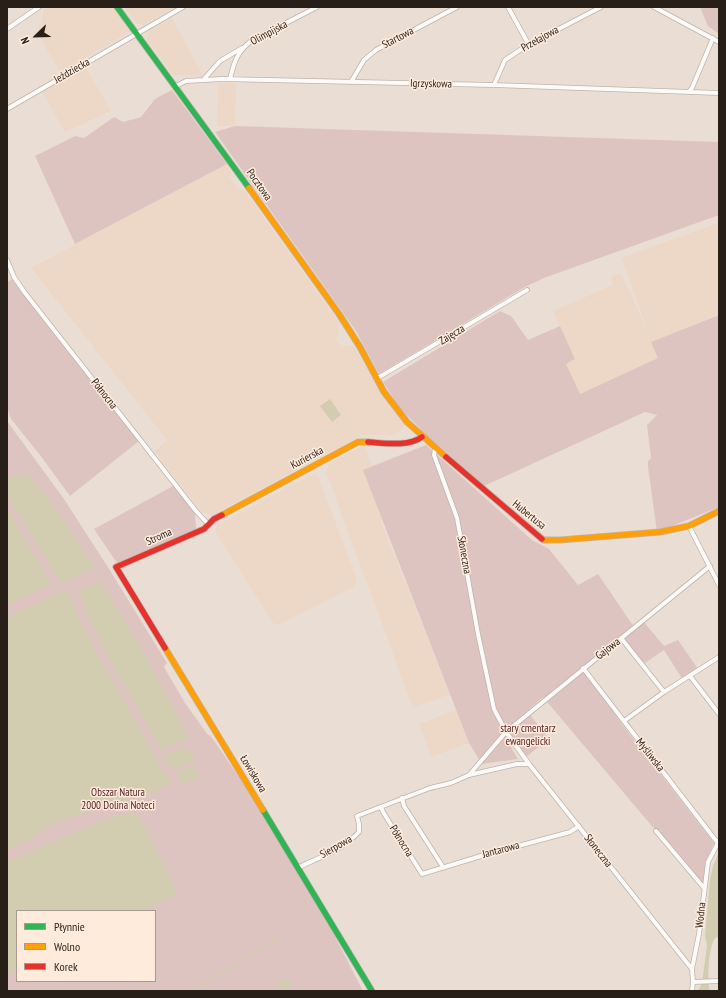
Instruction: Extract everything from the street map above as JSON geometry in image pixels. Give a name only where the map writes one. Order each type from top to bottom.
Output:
[{"type":"street","points":[[7,29],[39,7]]},
{"type":"street","name":"Pocztowa","points":[[117,7],[176,86],[339,314],[360,347],[376,379]]},
{"type":"street","name":"Jeździecka","points":[[7,109],[183,7]]},
{"type":"street","name":"Olimpijska","points":[[204,79],[220,61],[243,48],[251,41],[317,7]]},
{"type":"street","name":"Startowa","points":[[351,82],[364,60],[376,50],[457,7]]},
{"type":"street","points":[[508,7],[529,45]]},
{"type":"street","name":"Przełajowa","points":[[494,85],[505,60],[529,45],[601,7]]},
{"type":"street","points":[[654,7],[719,42]]},
{"type":"street","points":[[689,92],[713,38]]},
{"type":"street","name":"Olimpijska","points":[[230,79],[234,61],[243,48]]},
{"type":"street","name":"Igrzyskowa","points":[[176,86],[186,80],[230,79],[494,85],[626,91],[719,93]]},
{"type":"street","name":"Północna","points":[[7,260],[14,277],[25,293],[196,511],[208,524]]},
{"type":"street","name":"Zajęcza","points":[[376,379],[527,290]]},
{"type":"street","name":"Hubertusa","points":[[376,379],[400,414],[422,437],[524,525],[544,540],[660,532],[689,526],[719,511]]},
{"type":"street","name":"Kurierska","points":[[208,524],[214,519],[358,442],[406,443],[418,440],[422,437]]},
{"type":"street","name":"Słoneczna","points":[[435,449],[434,456],[457,518],[478,634],[494,709],[506,732],[529,764],[669,942],[692,968]]},
{"type":"street","name":"Stroma","points":[[116,567],[204,528],[208,524]]},
{"type":"street","points":[[689,526],[719,585]]},
{"type":"street","name":"Gajowa","points":[[506,732],[710,566]]},
{"type":"street","name":"Łowiskowa","points":[[116,567],[372,991]]},
{"type":"street","points":[[621,638],[664,692]]},
{"type":"street","points":[[624,721],[664,692],[719,657]]},
{"type":"street","name":"Myśliwska","points":[[583,668],[718,841]]},
{"type":"street","points":[[690,676],[719,714]]},
{"type":"street","points":[[468,775],[506,732]]},
{"type":"street","points":[[381,807],[434,786],[451,783],[468,775],[517,764],[529,764]]},
{"type":"street","points":[[402,798],[404,806],[443,867]]},
{"type":"street","name":"Północna","points":[[381,807],[422,874]]},
{"type":"street","name":"Sierpowa","points":[[297,868],[330,852],[353,838],[359,832],[357,816],[381,807]]},
{"type":"street","name":"Jantarowa","points":[[422,874],[570,832],[579,826]]},
{"type":"street","points":[[656,831],[704,888]]},
{"type":"street","name":"Wodna","points":[[692,991],[692,968],[699,934],[708,862],[718,841]]},
{"type":"street","points":[[693,982],[717,981]]},
{"type":"shaded area","points":[[47,7],[112,7],[131,31],[60,73],[38,34],[40,32],[38,27],[42,25],[43,10],[46,10]]},
{"type":"shaded area","points":[[124,7],[176,7],[144,25],[136,23]]},
{"type":"shaded area","points":[[172,18],[203,76],[173,75],[147,40],[149,31]]},
{"type":"shaded area","points":[[86,67],[111,111],[65,132],[42,92]]},
{"type":"shaded area","points":[[218,83],[236,83],[235,126],[217,126]]},
{"type":"shaded area","points":[[227,164],[231,171],[230,177],[238,189],[244,190],[340,324],[336,339],[342,348],[345,345],[354,347],[382,396],[405,426],[394,435],[362,435],[212,515],[202,512],[154,451],[167,440],[31,268]]},
{"type":"shaded area","points":[[719,223],[719,314],[651,342],[658,358],[580,394],[566,364],[575,359],[553,311],[613,285],[611,277],[621,273],[649,335],[622,258]]},
{"type":"shaded area","points":[[330,399],[341,415],[332,422],[320,406]]},
{"type":"shaded area","points":[[364,445],[391,515],[380,520],[450,694],[413,708],[326,472],[329,464]]},
{"type":"shaded area","points":[[25,474],[34,480],[40,490],[43,489],[95,568],[61,583],[7,496],[7,479]]},
{"type":"shaded area","points":[[313,474],[318,476],[357,580],[355,586],[278,625],[273,623],[215,531],[217,525]]},
{"type":"shaded area","points":[[7,509],[50,582],[49,586],[7,604]]},
{"type":"shaded area","points":[[101,581],[148,660],[188,735],[184,740],[162,750],[111,662],[90,621],[79,591],[83,587]]},
{"type":"shaded area","points":[[65,591],[70,593],[74,608],[91,642],[166,776],[172,780],[172,782],[156,792],[96,809],[50,825],[34,837],[7,851],[7,616]]},
{"type":"shaded area","points":[[456,710],[469,743],[431,757],[419,724]]},
{"type":"shaded area","points":[[185,747],[190,751],[195,760],[176,769],[169,768],[164,756]]},
{"type":"shaded area","points":[[195,766],[200,779],[182,784],[178,773]]},
{"type":"shaded area","points":[[134,813],[144,825],[177,891],[176,894],[143,910],[16,910],[16,972],[7,976],[7,862],[93,824],[125,814]]},
{"type":"shaded area","points":[[719,852],[719,937],[715,938],[711,949],[708,972],[710,991],[698,991],[702,983],[707,946],[705,935],[710,879],[713,866]]},
{"type":"shaded area","points":[[288,979],[292,984],[289,989],[284,990],[278,986],[277,984],[282,980]]},
{"type":"green space","points":[[700,7],[719,7],[719,34],[708,26]]},
{"type":"green space","points":[[172,90],[227,164],[75,244],[35,156],[75,136],[84,138],[114,117],[123,122],[141,117],[155,99]]},
{"type":"green space","points":[[235,126],[719,142],[719,215],[544,278],[523,288],[379,374],[356,331],[215,132]]},
{"type":"green space","points":[[12,279],[139,441],[70,496],[11,419],[7,407],[7,282]]},
{"type":"green space","points":[[500,311],[511,316],[528,340],[560,326],[575,359],[566,364],[580,394],[658,358],[651,342],[719,315],[719,507],[657,532],[648,467],[648,461],[651,458],[647,425],[657,415],[645,412],[484,486],[426,435],[399,407],[383,382]]},
{"type":"green space","name":"Obszar Natura 2000 Dolina Noteci","points":[[7,421],[64,499],[167,663],[164,667],[185,703],[208,735],[210,735],[242,781],[310,888],[363,991],[7,991]]},
{"type":"green space","points":[[426,445],[532,540],[549,549],[578,585],[598,574],[634,627],[643,621],[664,646],[678,640],[698,669],[683,680],[664,650],[642,665],[621,638],[581,668],[605,697],[621,723],[714,843],[706,861],[704,888],[543,697],[502,733],[518,759],[482,764],[469,743],[363,470]]},
{"type":"green space","points":[[175,485],[195,513],[196,529],[117,563],[94,529]]},
{"type":"green space","name":"stary cmentarz ewangelicki","points":[[529,716],[531,716],[549,739],[526,757],[510,732]]},
{"type":"waterway","points":[[715,7],[719,13]]},
{"type":"waterway","points":[[191,991],[280,937]]},
{"type":"waterway","points":[[126,982],[130,991]]},
{"type":"traffic: fast","points":[[117,7],[249,188]]},
{"type":"traffic: fast","points":[[263,810],[372,991]]},
{"type":"traffic: slow","points":[[249,188],[339,314],[360,347],[384,392],[407,422],[446,457]]},
{"type":"traffic: slow","points":[[222,515],[358,442],[368,442]]},
{"type":"traffic: slow","points":[[542,539],[560,540],[660,532],[689,526],[719,511]]},
{"type":"traffic: slow","points":[[165,648],[263,810]]},
{"type":"traffic: jam","points":[[368,442],[403,443],[422,437]]},
{"type":"traffic: jam","points":[[446,457],[542,539]]},
{"type":"traffic: jam","points":[[165,648],[116,567],[204,529],[214,519],[222,515]]}]
